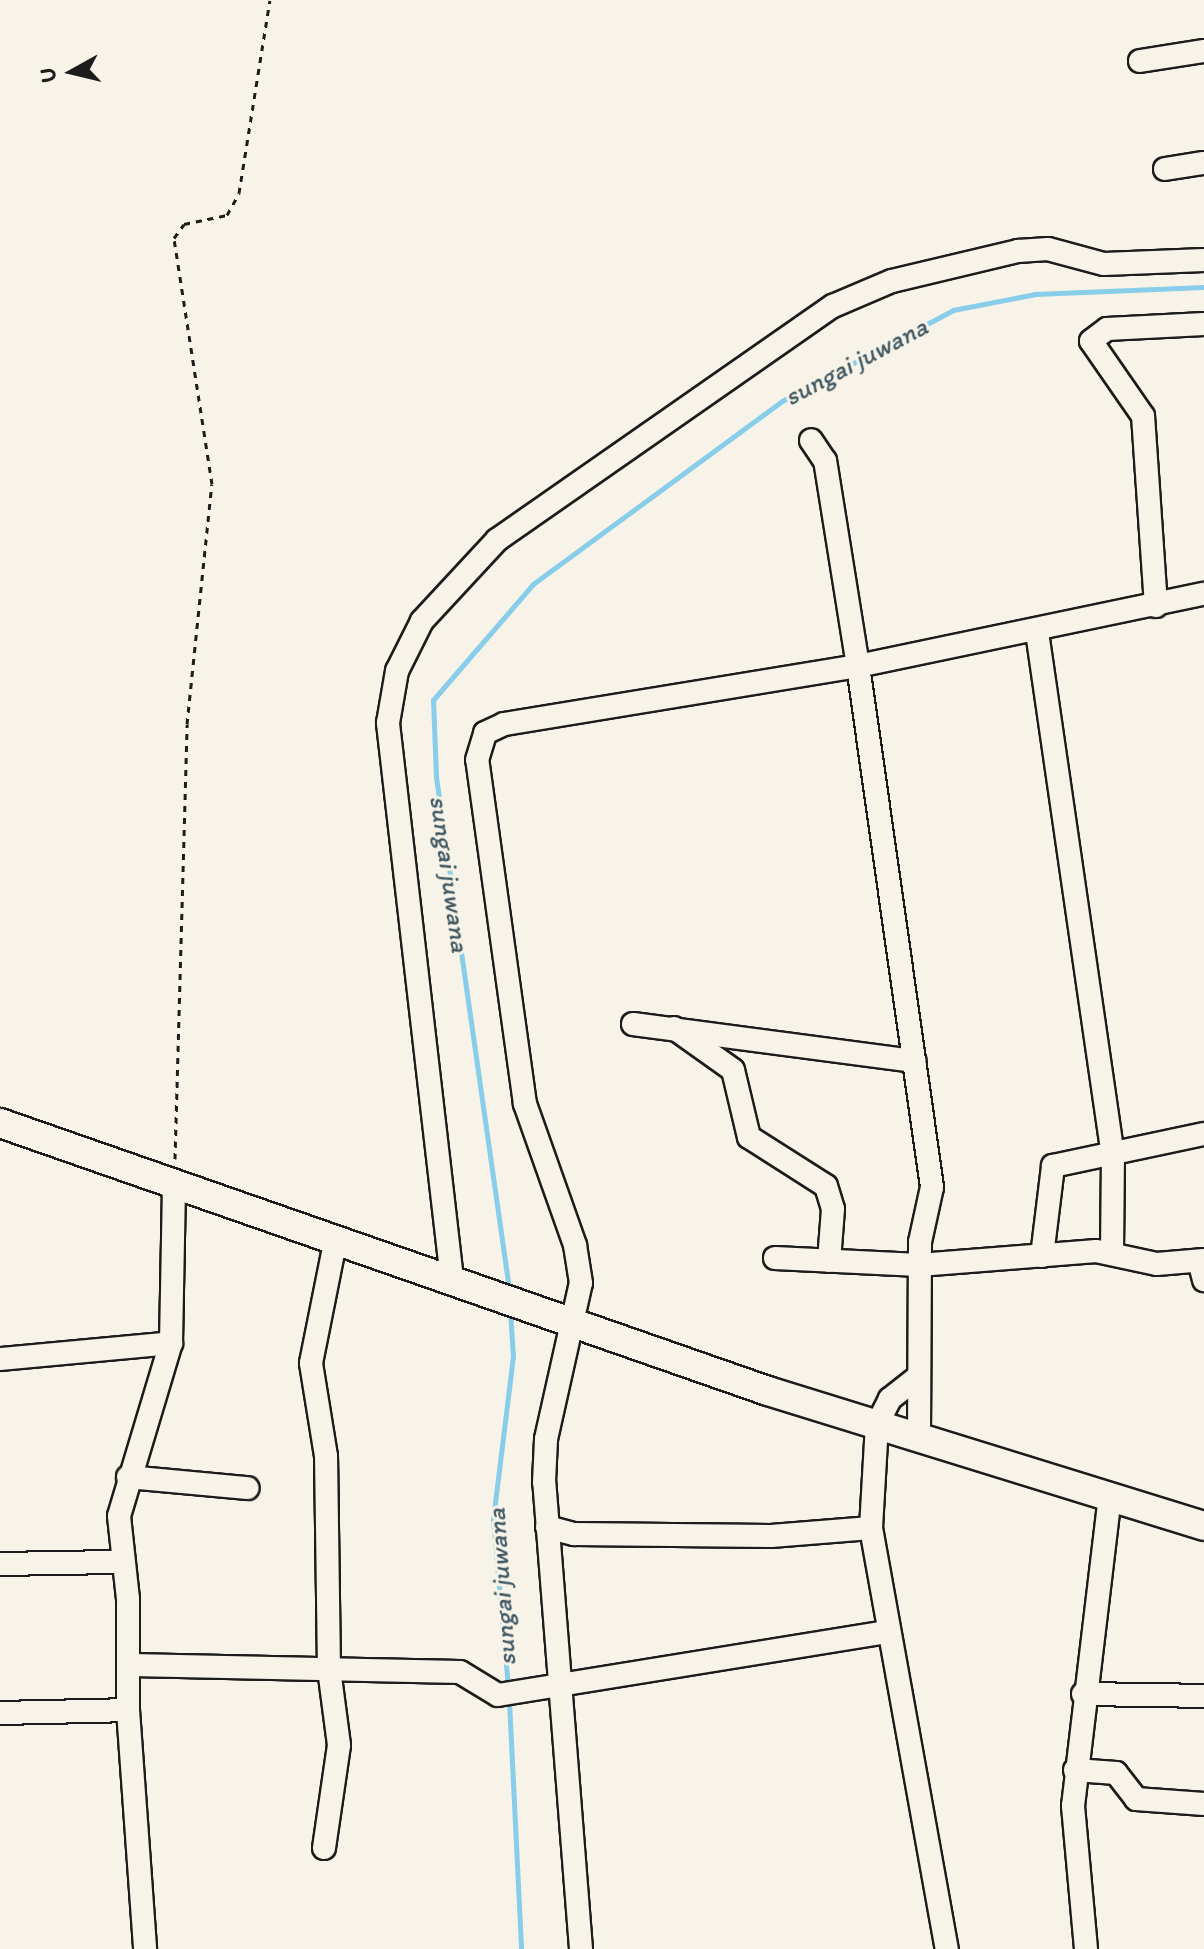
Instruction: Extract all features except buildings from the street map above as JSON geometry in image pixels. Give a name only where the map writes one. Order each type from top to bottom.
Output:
[{"type":"main road","points":[[0,1123],[542,1312],[877,1424],[1204,1526]]},
{"type":"street","points":[[1140,61],[1204,51]]},
{"type":"street","points":[[1165,169],[1204,163]]},
{"type":"street","points":[[452,1279],[388,723],[397,671],[422,621],[497,540],[833,306],[892,281],[1018,251],[1048,249],[1104,264],[1204,260]]},
{"type":"street","points":[[1156,606],[1143,416],[1091,341],[1107,329],[1204,324]]},
{"type":"street","points":[[811,440],[825,461],[858,666],[932,1187],[919,1265],[919,1436]]},
{"type":"street","points":[[581,1949],[564,1687],[547,1527],[546,1439],[574,1322],[580,1268],[525,1104],[478,785],[480,743],[504,724],[858,666],[1037,632],[1204,594]]},
{"type":"street","points":[[1037,632],[1113,1156],[1112,1252]]},
{"type":"street","points":[[633,1024],[915,1061]]},
{"type":"street","points":[[674,1028],[733,1070],[749,1137],[826,1186],[833,1209],[829,1261]]},
{"type":"street","points":[[1042,1256],[1053,1166],[1113,1156],[1204,1134]]},
{"type":"street","points":[[145,1949],[128,1710],[131,1665],[119,1562],[128,1477],[171,1343],[174,1183]]},
{"type":"street","points":[[324,1848],[339,1745],[329,1669],[326,1456],[311,1363],[336,1238]]},
{"type":"street","points":[[775,1258],[919,1265],[1112,1252],[1157,1264],[1202,1267]]},
{"type":"street","points":[[0,1359],[171,1343]]},
{"type":"street","points":[[918,1377],[890,1399],[877,1424],[871,1528],[886,1632],[947,1949]]},
{"type":"street","points":[[128,1477],[247,1488]]},
{"type":"street","points":[[1086,1949],[1073,1831],[1075,1770],[1110,1497]]},
{"type":"street","points":[[547,1527],[590,1535],[771,1536],[871,1528]]},
{"type":"street","points":[[0,1564],[119,1562]]},
{"type":"street","points":[[131,1665],[460,1672],[498,1695],[564,1687],[886,1632]]},
{"type":"street","points":[[1083,1694],[1204,1696]]},
{"type":"street","points":[[0,1713],[128,1710]]},
{"type":"street","points":[[1075,1770],[1116,1773],[1136,1799],[1204,1804]]},
{"type":"path","points":[[174,1183],[187,724],[212,484],[174,238],[184,224],[227,215],[239,193],[270,0]]},
{"type":"waterway","name":"sungai juwana","points":[[509,1289],[436,777],[433,700],[533,584],[782,401],[953,310],[1035,294],[1204,287]]},
{"type":"waterway","name":"sungai juwana","points":[[508,1687],[493,1519],[513,1357],[510,1311]]},
{"type":"waterway","name":"sungai juwana","points":[[509,1701],[521,1949]]}]
